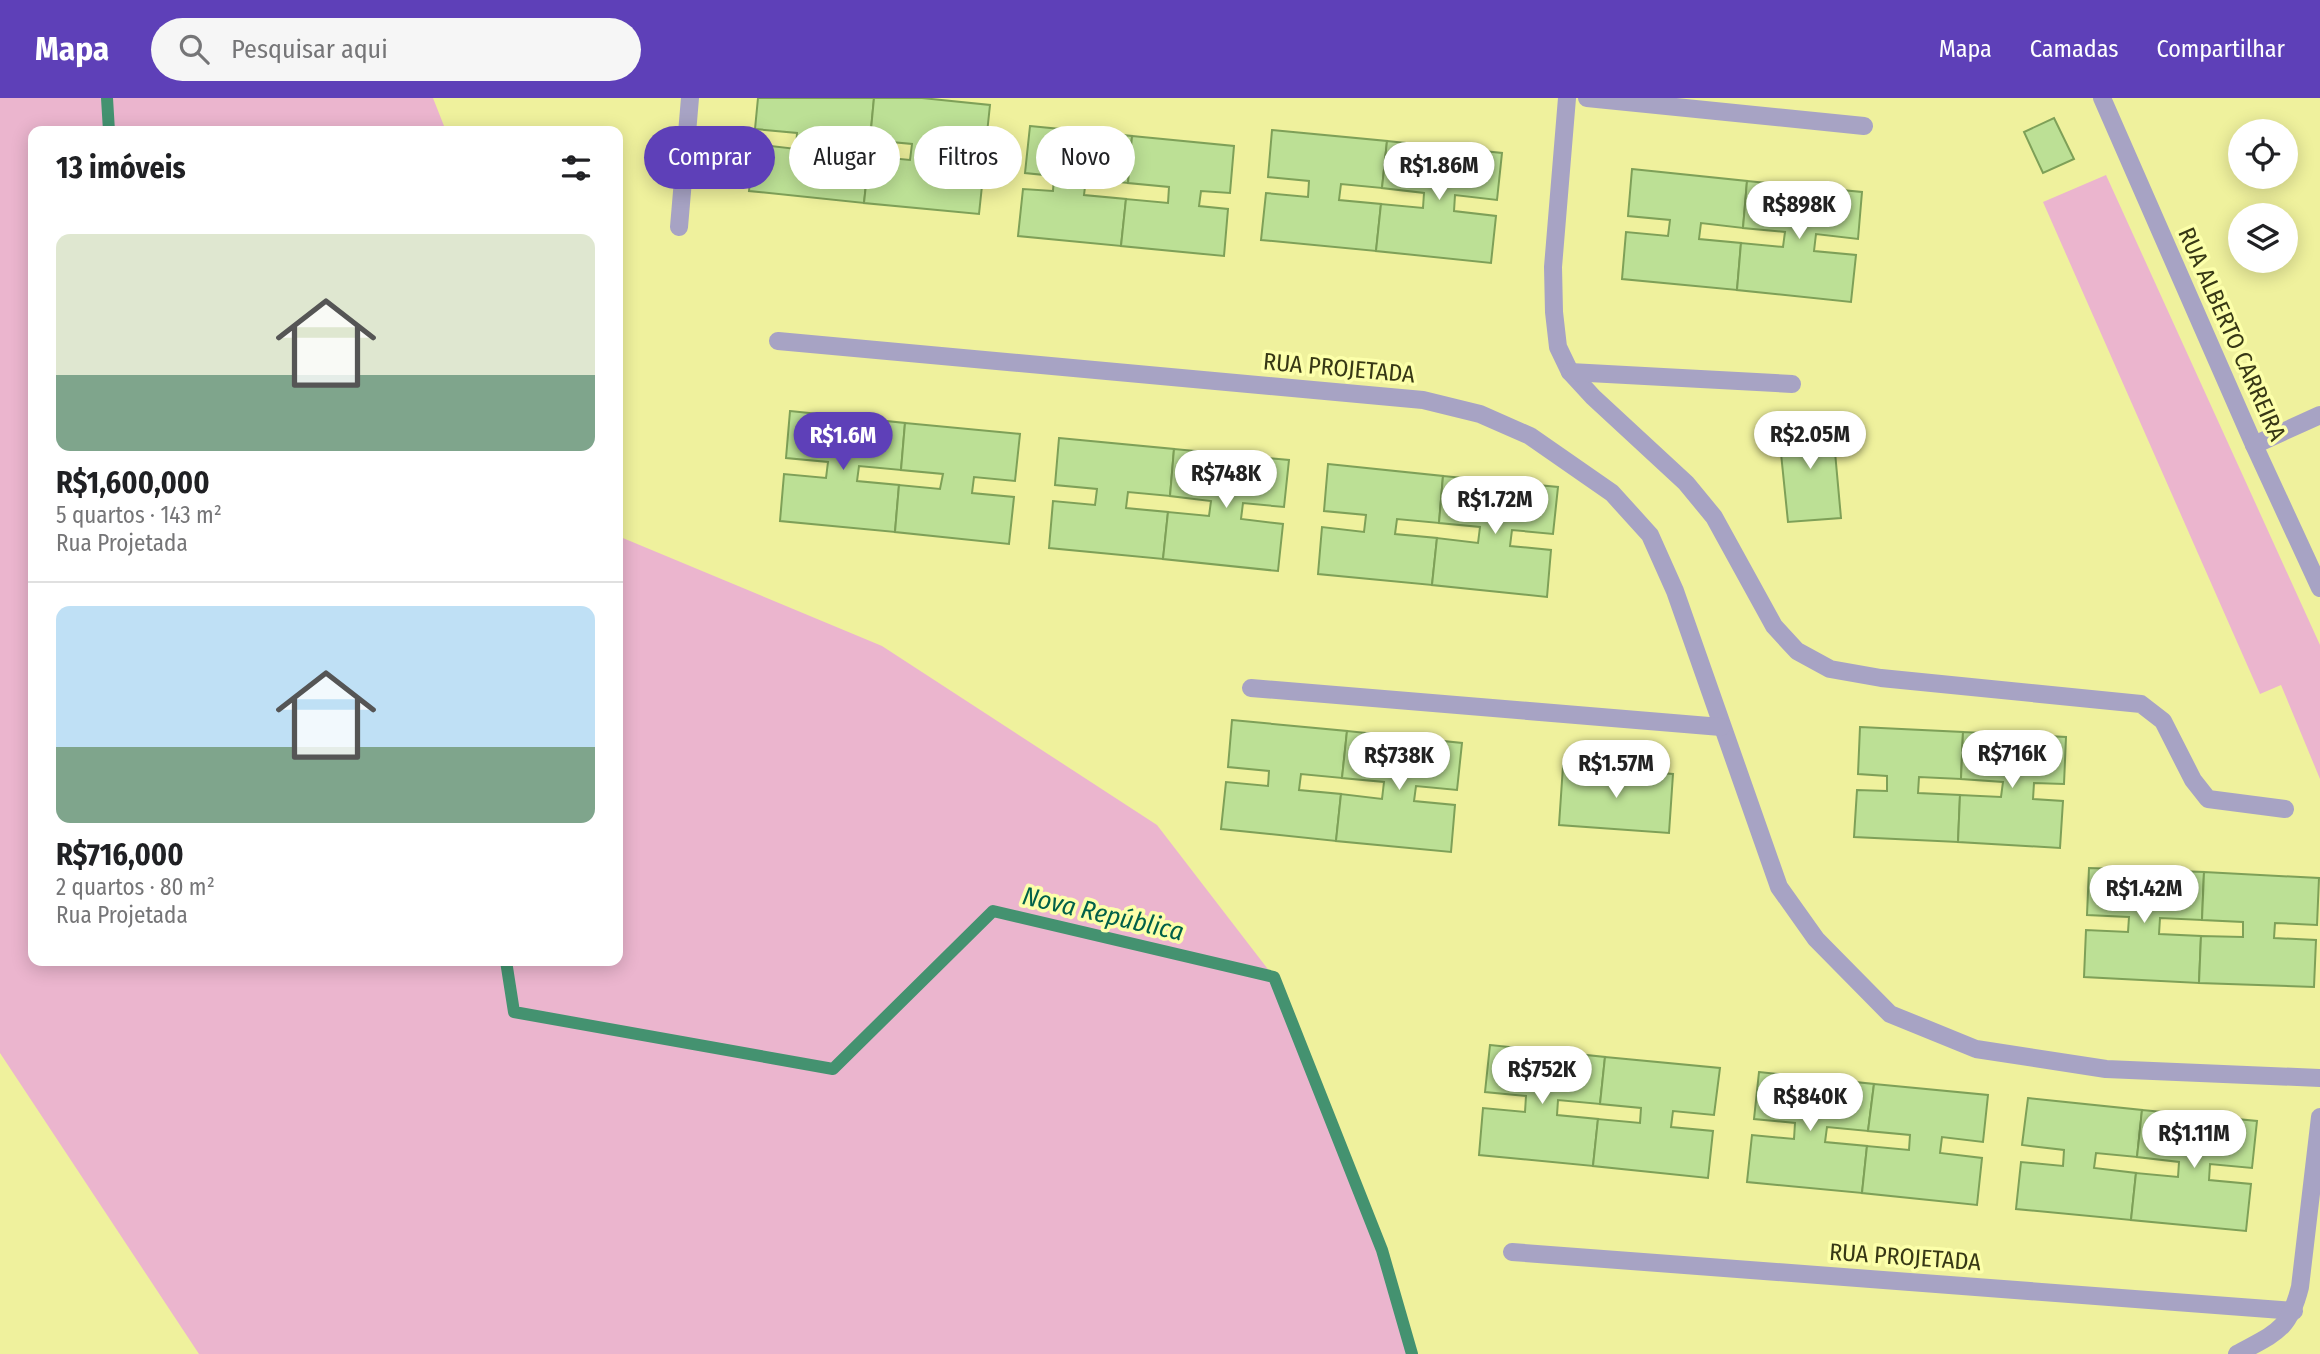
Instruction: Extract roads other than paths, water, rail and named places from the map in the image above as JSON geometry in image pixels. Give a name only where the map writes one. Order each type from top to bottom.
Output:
[{"type":"street","points":[[679,227],[690,98]]},
{"type":"street","points":[[1567,98],[1553,267],[1558,347],[1570,372],[1593,397],[1686,482],[1714,517],[1774,626],[1797,651],[1830,669],[1881,678],[2141,704],[2163,721],[2193,780],[2208,799],[2285,809]]},
{"type":"street","points":[[1587,98],[1864,126]]},
{"type":"street","name":"RUA ALBERTO CARREIRA","points":[[2102,98],[2253,445],[2320,588]]},
{"type":"street","name":"RUA PROJETADA","points":[[778,341],[1423,400],[1480,414],[1530,436],[1612,493],[1650,535],[1675,592],[1779,887],[1816,939],[1890,1014],[1976,1049],[2106,1069],[2320,1078]]},
{"type":"street","points":[[1570,372],[1792,384]]},
{"type":"street","points":[[2253,445],[2320,415]]},
{"type":"street","points":[[1251,688],[1721,727]]},
{"type":"street","points":[[2237,1354],[2277,1332],[2294,1311],[2300,1287],[2320,1117]]},
{"type":"street","name":"RUA PROJETADA","points":[[1511,1252],[2294,1311]]},
{"type":"waterway","name":"Nova República","points":[[107,98],[109,126]]},
{"type":"waterway","name":"Nova República","points":[[507,966],[514,1012],[833,1069],[993,911],[1274,977],[1382,1250],[1412,1354]]}]
